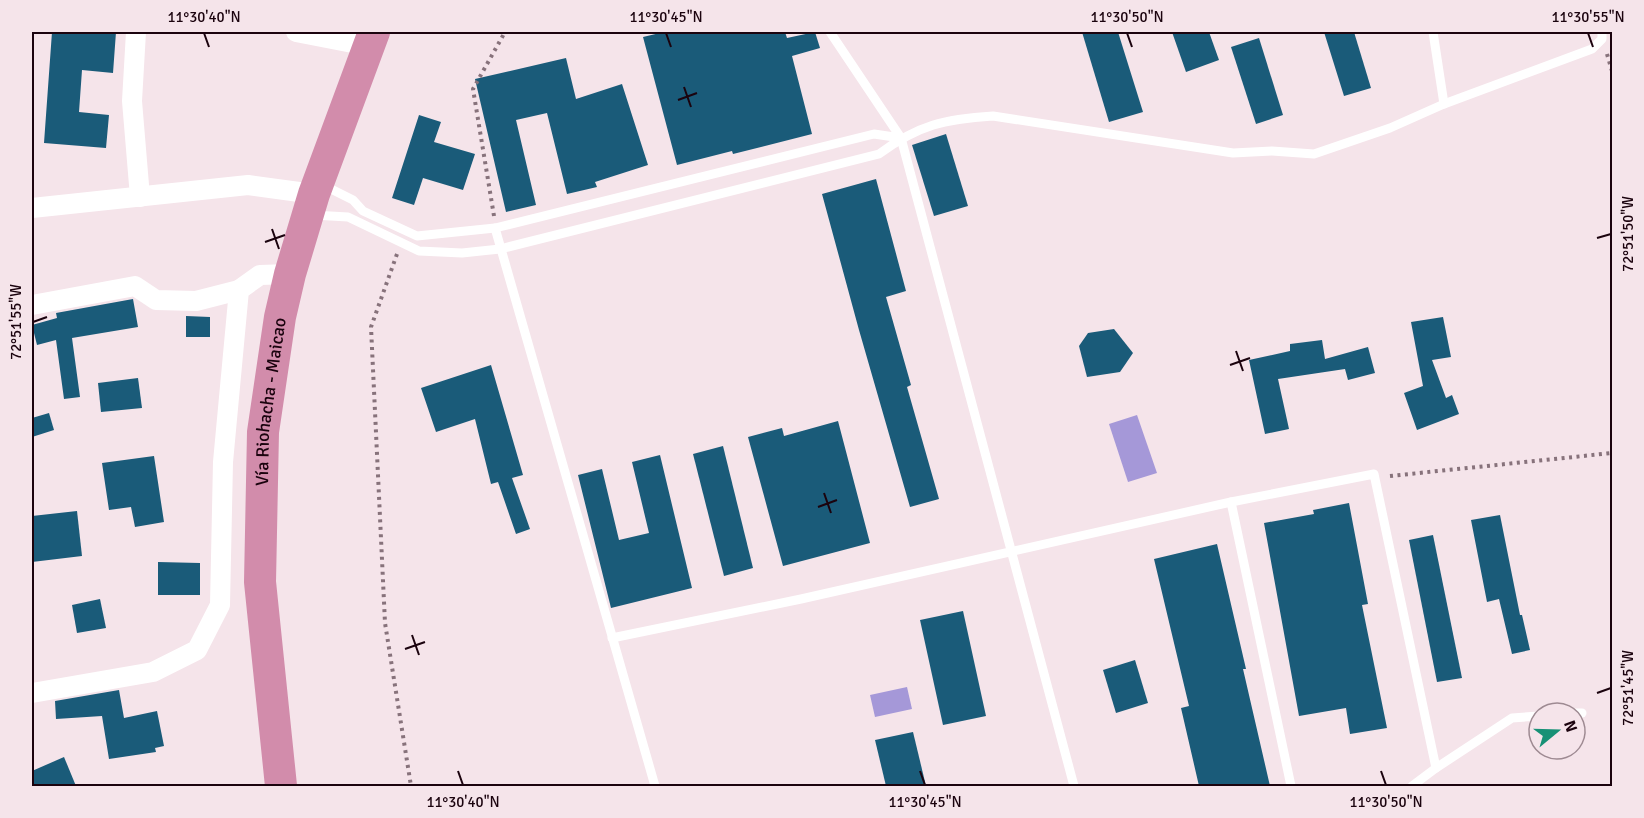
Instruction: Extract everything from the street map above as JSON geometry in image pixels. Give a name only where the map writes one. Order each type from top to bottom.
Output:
[{"type":"highway","name":"Vía Riohacha - Maicao","points":[[280,786],[260,571],[263,432],[280,317],[290,274],[313,197],[371,39]]},
{"type":"street","points":[[136,32],[132,101],[140,197]]},
{"type":"street","points":[[296,32],[371,39]]},
{"type":"street","points":[[32,208],[248,185],[313,197]]},
{"type":"street","points":[[32,305],[135,285],[156,300],[196,302],[239,290],[260,275],[290,274]]},
{"type":"street","points":[[32,693],[153,672],[197,650],[220,605],[223,462],[239,290]]},
{"type":"lane","points":[[830,32],[901,138],[1074,786]]},
{"type":"lane","points":[[1433,32],[1444,104]]},
{"type":"lane","points":[[313,197],[348,217],[419,251],[462,253],[500,249],[879,154],[916,130],[963,118],[993,116],[1233,153],[1272,151],[1314,154],[1390,128],[1444,104],[1592,49],[1602,39],[1602,32]]},
{"type":"lane","points":[[313,197],[352,200],[363,211],[417,236],[495,228],[874,134],[901,138]]},
{"type":"lane","points":[[348,217],[352,200]]},
{"type":"lane","points":[[495,228],[656,786]]},
{"type":"lane","points":[[612,638],[801,599],[1231,502],[1374,474],[1436,768]]},
{"type":"lane","points":[[1231,502],[1292,786]]},
{"type":"lane","points":[[1412,786],[1512,718],[1527,717]]},
{"type":"path","points":[[495,228],[473,89],[505,32]]},
{"type":"path","points":[[401,243],[371,327],[386,623],[411,786]]},
{"type":"path","points":[[1389,476],[1612,453]]},
{"type":"shaded area","points":[[1137,415],[1157,473],[1128,482],[1109,424]]},
{"type":"shaded area","points":[[907,687],[912,709],[875,717],[870,695]]},
{"type":"building","points":[[52,32],[116,32],[113,73],[82,70],[79,112],[109,115],[106,148],[44,143]]},
{"type":"building","points":[[664,32],[785,32],[787,38],[815,32],[820,48],[792,56],[812,134],[733,154],[732,151],[677,165],[643,37]]},
{"type":"building","points":[[1082,32],[1118,32],[1143,112],[1109,122]]},
{"type":"building","points":[[1172,32],[1209,32],[1219,60],[1186,72]]},
{"type":"building","points":[[1324,32],[1354,32],[1371,88],[1344,96]]},
{"type":"building","points":[[1259,38],[1283,115],[1256,124],[1231,47]]},
{"type":"building","points":[[566,58],[576,99],[622,84],[648,165],[595,182],[597,187],[567,194],[547,113],[516,120],[536,205],[506,212],[475,79]]},
{"type":"building","points":[[419,115],[441,122],[434,142],[475,154],[463,190],[423,178],[414,205],[392,198]]},
{"type":"building","points":[[946,134],[968,206],[934,216],[912,145]]},
{"type":"building","points":[[876,179],[906,291],[886,297],[911,385],[907,387],[939,499],[910,507],[822,194]]},
{"type":"building","points":[[133,299],[138,327],[72,338],[80,397],[64,399],[56,340],[37,345],[32,325],[57,318],[56,313]]},
{"type":"building","points":[[186,316],[210,317],[210,337],[186,337]]},
{"type":"building","points":[[1443,317],[1451,357],[1432,360],[1446,398],[1452,395],[1459,414],[1417,430],[1404,393],[1423,386],[1411,322]]},
{"type":"building","points":[[1114,329],[1133,353],[1120,372],[1087,377],[1079,346],[1088,333]]},
{"type":"building","points":[[1322,340],[1325,359],[1368,347],[1375,373],[1348,380],[1345,369],[1278,379],[1289,429],[1265,434],[1249,360],[1290,351],[1290,344]]},
{"type":"building","points":[[491,365],[523,475],[512,478],[530,529],[516,534],[498,482],[491,484],[475,419],[436,432],[421,388]]},
{"type":"building","points":[[138,378],[142,408],[101,412],[98,383]]},
{"type":"building","points":[[49,413],[54,430],[32,437],[32,418]]},
{"type":"building","points":[[838,421],[870,543],[783,566],[748,437],[782,428],[784,436]]},
{"type":"building","points":[[723,446],[753,568],[724,576],[693,454]]},
{"type":"building","points":[[660,455],[692,588],[611,608],[578,475],[602,469],[619,540],[649,533],[632,462]]},
{"type":"building","points":[[154,456],[164,522],[135,527],[131,507],[109,510],[102,463]]},
{"type":"building","points":[[1349,503],[1368,604],[1362,605],[1387,728],[1350,734],[1346,708],[1299,716],[1264,523],[1314,514],[1313,510]]},
{"type":"building","points":[[77,511],[82,556],[32,562],[32,516]]},
{"type":"building","points":[[1500,515],[1520,615],[1522,615],[1530,650],[1512,654],[1499,599],[1487,602],[1471,520]]},
{"type":"building","points":[[1433,535],[1462,678],[1437,682],[1409,540]]},
{"type":"building","points":[[1217,544],[1270,786],[1199,786],[1181,708],[1189,706],[1154,559]]},
{"type":"building","points":[[158,562],[200,563],[200,595],[158,595]]},
{"type":"building","points":[[100,599],[106,628],[77,633],[72,605]]},
{"type":"building","points":[[963,611],[986,716],[943,725],[920,620]]},
{"type":"building","points":[[1135,660],[1148,703],[1116,713],[1103,670]]},
{"type":"building","points":[[119,690],[124,718],[157,711],[164,746],[155,748],[156,752],[109,759],[102,716],[56,719],[55,701]]},
{"type":"building","points":[[913,732],[926,786],[886,786],[875,740]]},
{"type":"building","points":[[64,757],[76,786],[32,786],[32,771]]}]
